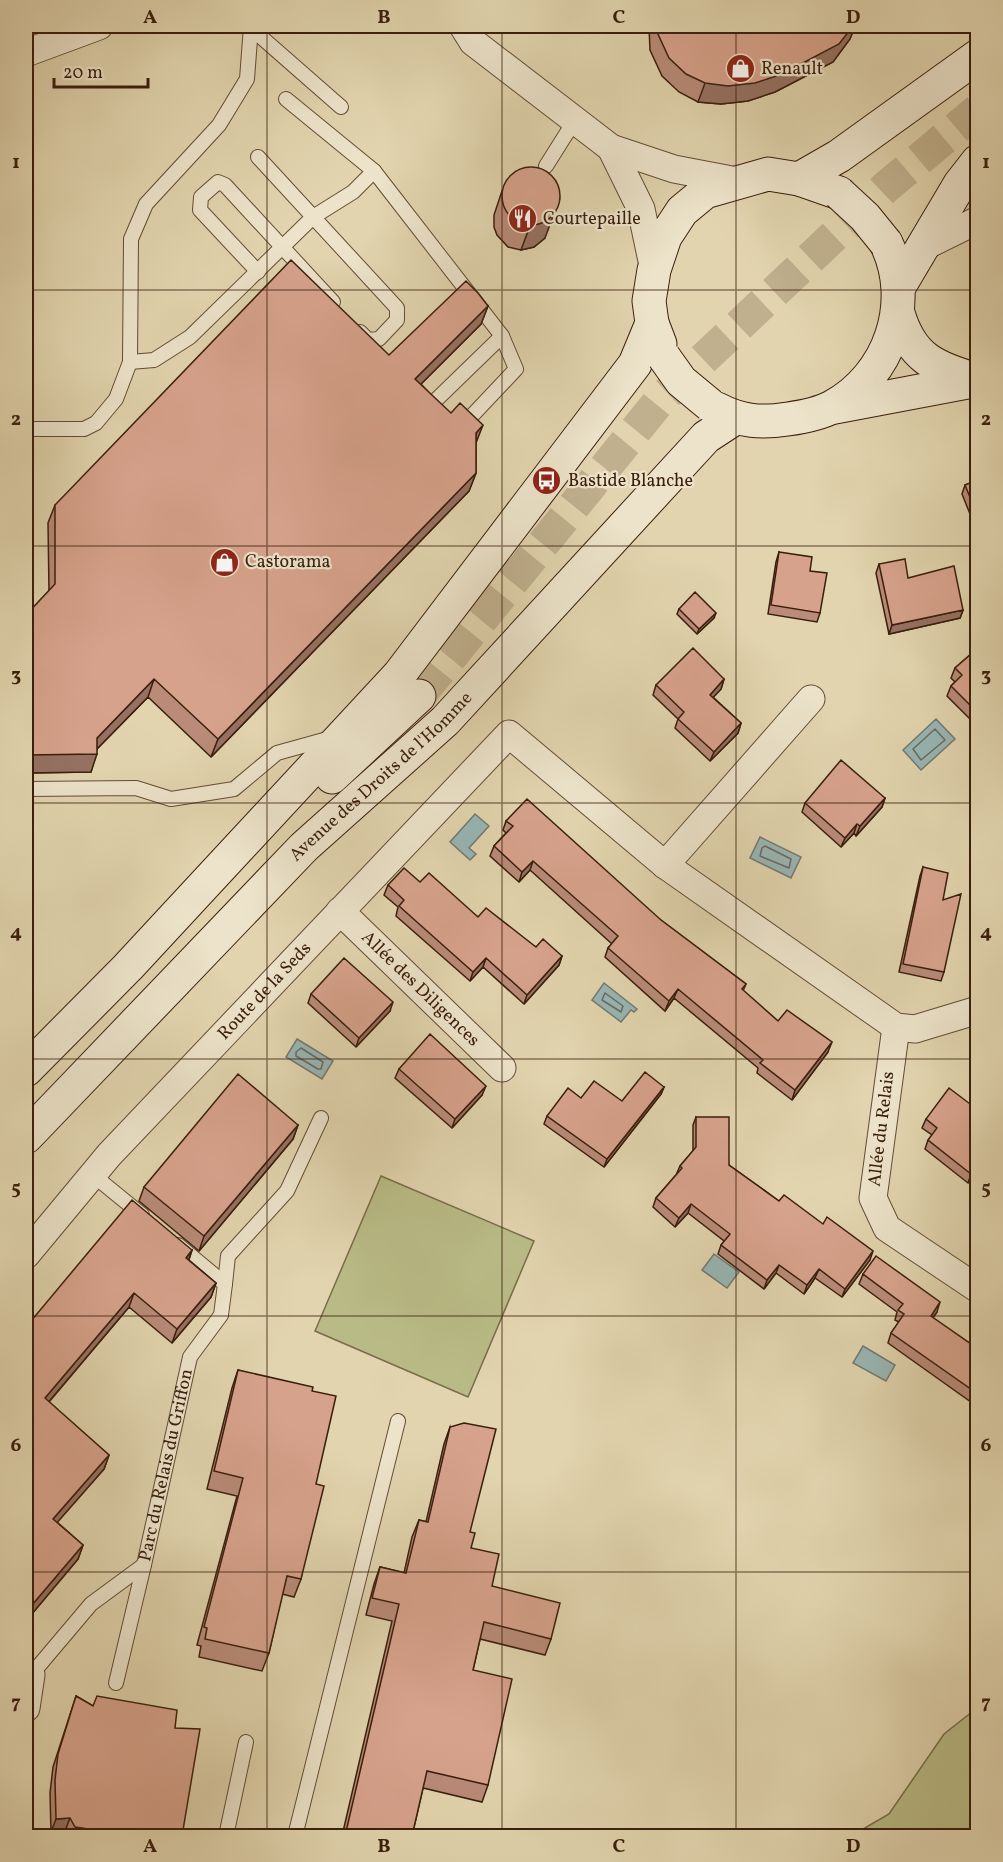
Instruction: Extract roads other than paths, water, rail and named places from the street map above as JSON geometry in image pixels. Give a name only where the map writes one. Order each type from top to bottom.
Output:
[{"type":"main road","points":[[800,180],[839,156],[978,56]]},
{"type":"main road","points":[[831,408],[860,387],[885,354],[899,299],[921,248],[960,184],[978,162]]},
{"type":"main road","points":[[768,174],[800,180],[839,194],[866,217],[886,243],[896,262],[905,335],[924,358],[951,372],[977,380],[831,408],[803,417],[757,423],[723,412],[681,381],[664,357],[652,323],[650,301],[654,270],[665,237],[682,211],[705,192],[737,181],[768,174]]},
{"type":"main road","points":[[26,1070],[128,967],[399,675],[635,364],[652,323]]},
{"type":"main road","name":"Avenue des Droits de l'Homme","points":[[26,1137],[304,847],[445,721],[706,437],[723,412]]},
{"type":"main road","points":[[128,967],[419,696],[160,996]]},
{"type":"street","points":[[26,52],[99,26]]},
{"type":"street","points":[[463,26],[473,42],[611,148],[674,169],[737,181]]},
{"type":"street","points":[[611,148],[641,209],[654,270]]},
{"type":"street","points":[[921,248],[978,220]]},
{"type":"street","points":[[811,699],[665,865],[896,1027],[915,1029],[978,1011]]},
{"type":"street","name":"Route de la Seds","points":[[26,1255],[93,1175],[509,734],[665,865]]},
{"type":"street","name":"Allée des Diligences","points":[[340,912],[502,1068]]},
{"type":"street","name":"Allée du Relais","points":[[896,1027],[873,1198],[887,1228],[978,1288]]},
{"type":"street","name":"Parc du Relais du Griffon","points":[[26,1708],[31,1675]]},
{"type":"lane","points":[[251,27],[341,107]]},
{"type":"lane","points":[[26,429],[84,429],[96,423],[116,399],[130,362],[131,239],[146,204],[219,125],[247,79],[251,27]]},
{"type":"lane","points":[[286,99],[374,171],[502,336],[516,369],[467,421]]},
{"type":"lane","points":[[546,166],[575,120]]},
{"type":"lane","points":[[258,157],[397,308],[397,320],[374,342],[368,340],[225,185],[218,182],[201,196],[200,210],[258,272]]},
{"type":"lane","points":[[130,362],[154,360],[190,337],[313,217],[353,192],[374,171]]},
{"type":"lane","points":[[437,399],[502,336]]},
{"type":"lane","points":[[26,789],[136,788],[171,799],[234,789],[277,753],[344,735]]},
{"type":"lane","name":"Parc du Relais du Griffon","points":[[31,1675],[91,1604],[144,1565],[190,1356],[221,1315],[228,1256],[286,1191],[321,1118]]},
{"type":"lane","points":[[93,1175],[225,1284]]},
{"type":"lane","points":[[295,1836],[398,1421]]},
{"type":"lane","points":[[116,1683],[144,1565]]},
{"type":"lane","points":[[226,1836],[246,1742]]},
{"type":"water","points":[[936,719],[955,739],[921,770],[903,750]]},
{"type":"water","points":[[475,814],[489,826],[469,848],[476,854],[470,860],[450,842]]},
{"type":"water","points":[[760,837],[801,857],[791,878],[750,858]]},
{"type":"water","points":[[604,983],[637,1009],[634,1012],[631,1010],[621,1022],[592,1000]]},
{"type":"water","points":[[297,1039],[333,1061],[322,1079],[286,1057]]},
{"type":"water","points":[[714,1254],[739,1272],[727,1288],[702,1270]]},
{"type":"water","points":[[863,1346],[895,1365],[886,1381],[853,1363]]},
{"type":"tunnel","points":[[419,696],[661,399],[886,187],[978,110]]},
{"type":"place","name":"Renault","points":[[740,69]]},
{"type":"place","name":"Courtepaille","points":[[522,219]]},
{"type":"place","name":"Bastide Blanche","points":[[547,481]]},
{"type":"place","name":"Castorama","points":[[224,562]]}]
